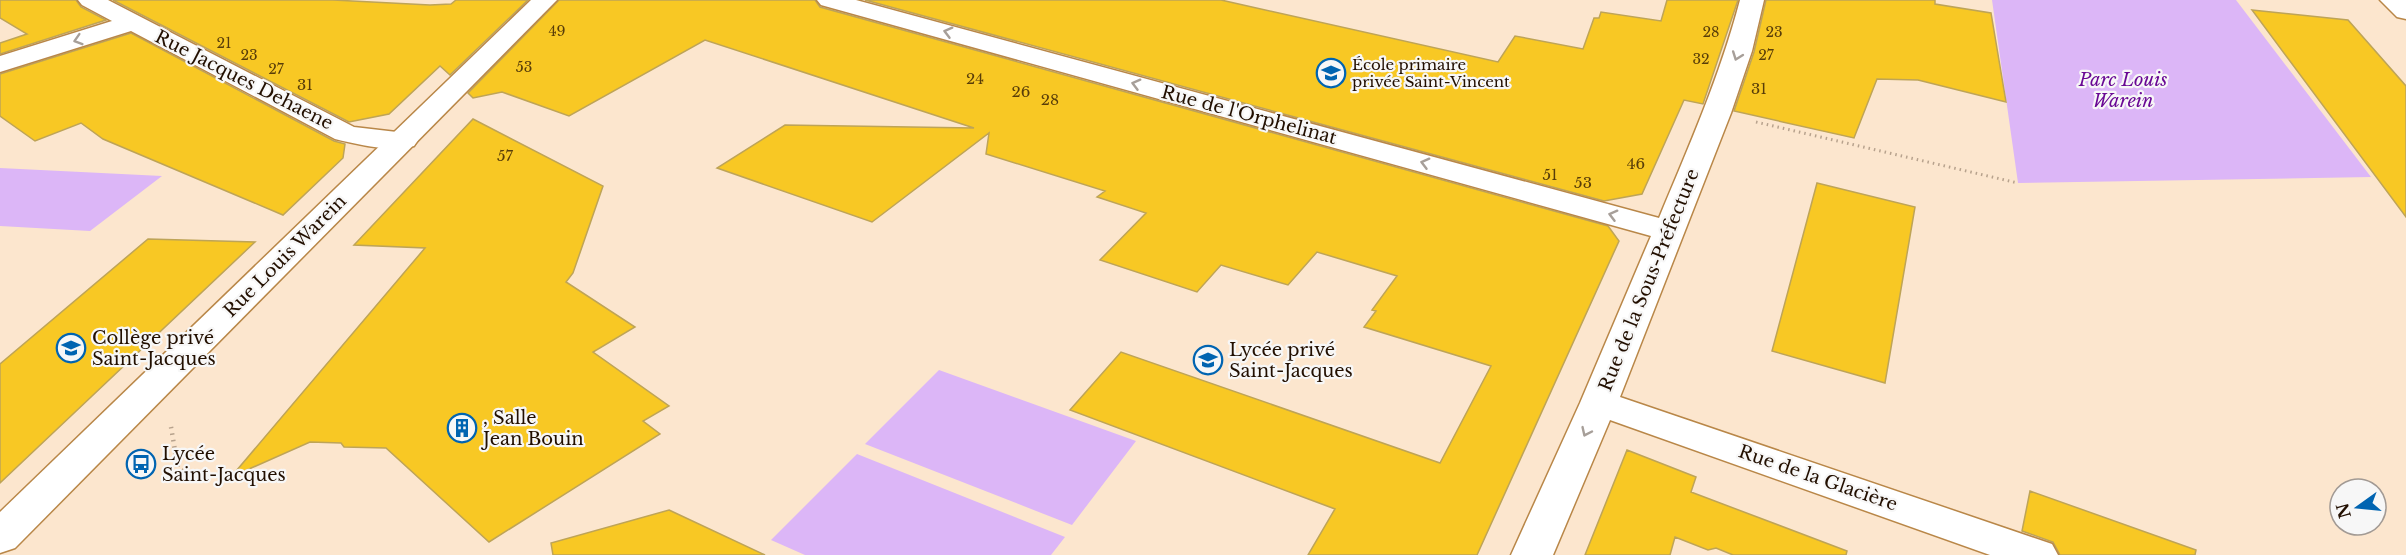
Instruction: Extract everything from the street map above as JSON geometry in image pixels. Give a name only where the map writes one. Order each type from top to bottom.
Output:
[{"type":"street","name":"Rue Jacques Dehaene","points":[[90,0],[345,133],[367,138],[404,140]]},
{"type":"street","name":"Rue Louis Warein","points":[[0,537],[545,0]]},
{"type":"street","name":"Rue de l'Orphelinat","points":[[829,0],[1670,231]]},
{"type":"street","name":"Rue de la Sous-Préfecture","points":[[1532,555],[1599,403],[1717,113],[1739,51],[1752,0]]},
{"type":"street","points":[[2392,0],[2406,12]]},
{"type":"street","points":[[0,64],[134,23]]},
{"type":"street","name":"Rue de la Glacière","points":[[1599,403],[2037,555]]},
{"type":"path","points":[[1717,113],[2018,183]]},
{"type":"green space","name":"Parc Louis Warein","points":[[1992,0],[2236,0],[2371,177],[2018,183]]},
{"type":"green space","points":[[0,168],[162,176],[90,231],[0,226]]},
{"type":"green space","points":[[939,370],[1136,441],[1072,525],[865,444]]},
{"type":"green space","points":[[857,454],[1065,537],[1051,555],[805,555],[771,540]]},
{"type":"building","points":[[0,0],[76,0],[81,7],[106,20],[0,54],[0,43],[27,34],[0,18]]},
{"type":"building","points":[[113,0],[333,0],[430,5],[451,4],[456,0],[528,0],[450,75],[440,66],[389,114],[349,122]]},
{"type":"building","points":[[559,0],[815,0],[820,7],[1608,226],[1619,241],[1477,555],[1308,555],[1335,509],[1070,410],[1121,352],[1440,463],[1491,366],[1364,327],[1376,311],[1372,310],[1397,276],[1317,252],[1288,285],[1221,265],[1197,292],[1100,260],[1146,213],[1097,197],[1105,191],[986,154],[989,133],[872,222],[717,168],[785,125],[974,128],[705,40],[569,116],[502,92],[473,98],[468,93]]},
{"type":"building","points":[[865,0],[1221,0],[1498,62],[1515,36],[1583,49],[1594,18],[1599,18],[1601,12],[1661,21],[1667,0],[1738,0],[1703,104],[1684,100],[1642,194],[1604,201]]},
{"type":"building","points":[[1766,0],[1935,0],[1935,4],[1991,13],[2006,102],[1918,80],[1877,79],[1854,138],[1734,111],[1754,52]]},
{"type":"building","points":[[2252,10],[2348,20],[2406,86],[2406,217]]},
{"type":"building","points":[[131,33],[334,141],[345,144],[343,158],[283,215],[103,139],[81,123],[35,141],[0,116],[0,74]]},
{"type":"building","name":", Salle Jean Bouin","points":[[473,119],[603,186],[573,273],[566,282],[635,327],[593,352],[669,406],[643,421],[660,434],[489,542],[386,448],[344,447],[341,443],[310,442],[231,477],[425,248],[354,245]]},
{"type":"building","points":[[1817,183],[1915,207],[1885,383],[1772,351]]},
{"type":"building","points":[[148,239],[255,242],[0,483],[0,364]]},
{"type":"building","points":[[1627,450],[1696,477],[1691,492],[1847,551],[1846,555],[1733,555],[1716,548],[1708,550],[1675,537],[1670,555],[1585,555]]},
{"type":"building","points":[[2030,491],[2196,550],[2195,555],[2060,555],[2053,542],[2022,531]]},
{"type":"building","points":[[669,510],[765,555],[553,555],[551,543]]},
{"type":"place","name":"École primaire privée Saint-Vincent","points":[[1331,73]]},
{"type":"place","name":"Collège privé Saint-Jacques","points":[[71,348]]},
{"type":"place","name":"Lycée privé Saint-Jacques","points":[[1208,360]]},
{"type":"place","name":", Salle Jean Bouin","points":[[462,428]]},
{"type":"place","name":"Lycée Saint-Jacques","points":[[141,464]]}]
